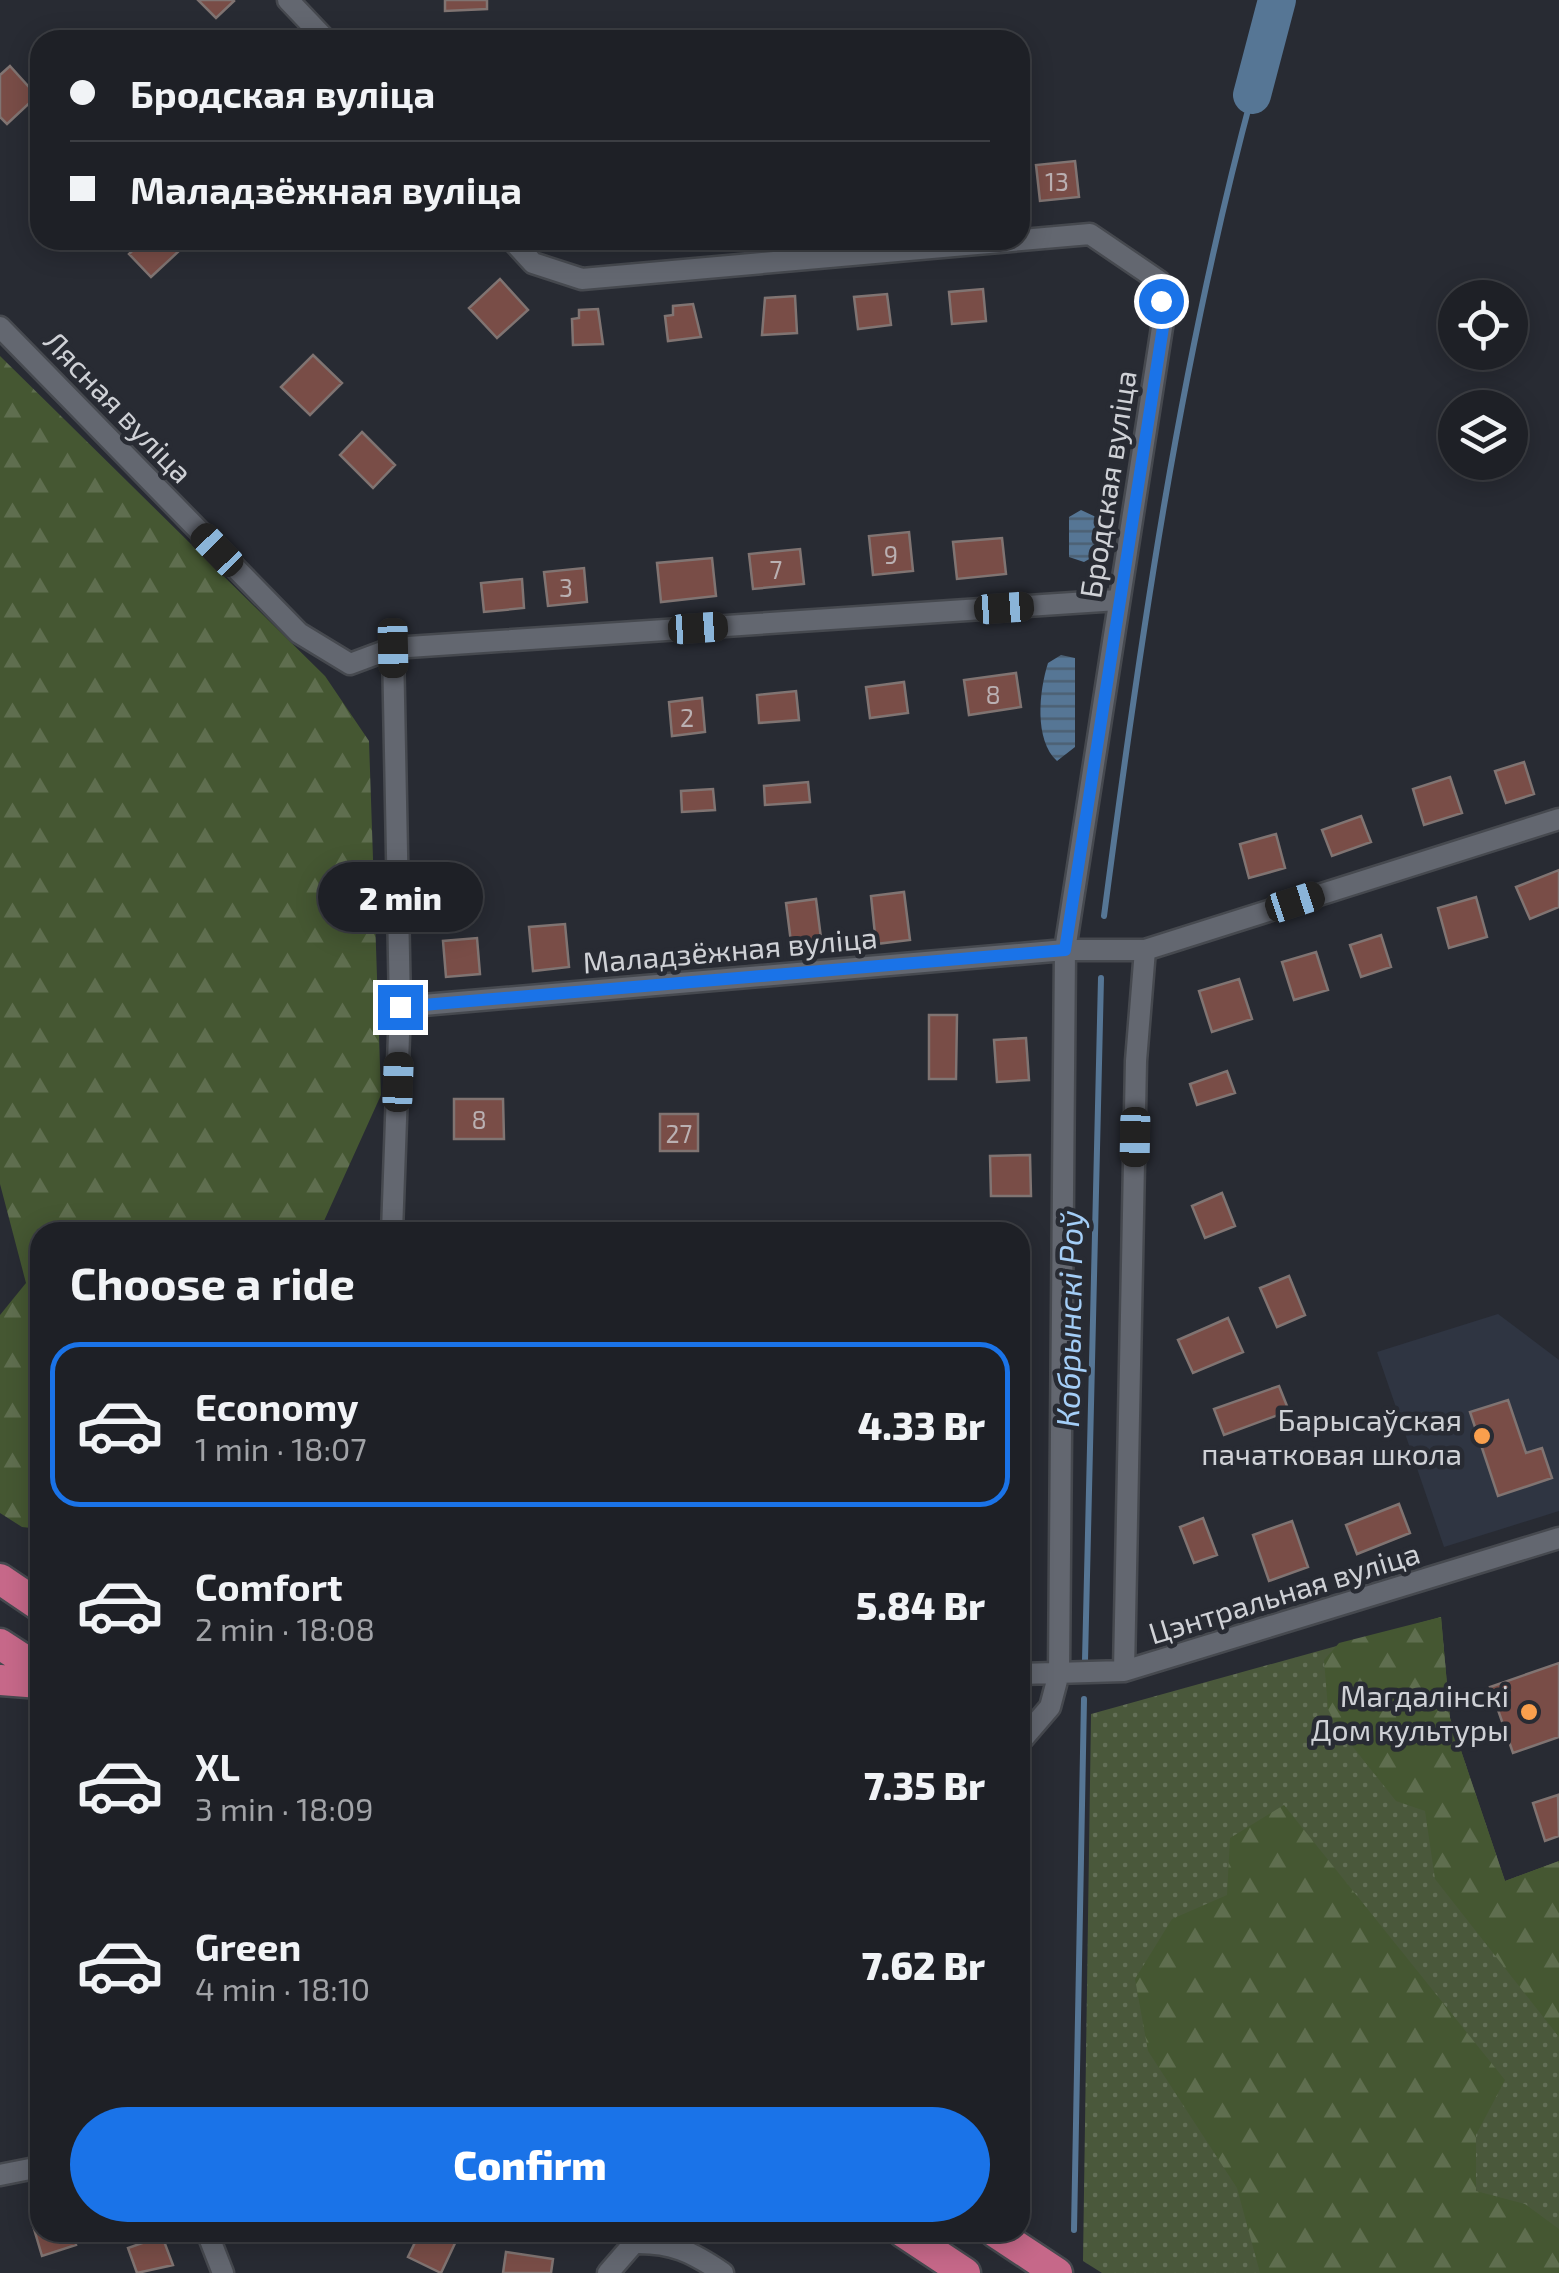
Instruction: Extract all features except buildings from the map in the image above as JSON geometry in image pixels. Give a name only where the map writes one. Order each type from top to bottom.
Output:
[{"type":"highway","points":[[0,1579],[30,1599]]},
{"type":"highway","points":[[0,1644],[30,1664]]},
{"type":"highway","points":[[0,1680],[30,1682]]},
{"type":"highway","points":[[918,2242],[965,2273]]},
{"type":"highway","points":[[1010,2242],[1056,2273]]},
{"type":"street","points":[[288,0],[316,30]]},
{"type":"street","name":"Бродская вуліца","points":[[1030,239],[1090,234],[1158,281],[1164,321],[1065,950]]},
{"type":"street","name":"Бродская вуліца","points":[[521,250],[533,263],[582,279],[909,250]]},
{"type":"street","name":"Лясная вуліца","points":[[0,328],[298,633],[350,664],[393,648]]},
{"type":"street","points":[[392,1222],[400,1007],[393,648],[1118,600]]},
{"type":"street","name":"Маладзёжная вуліца","points":[[400,1007],[1065,950],[1144,950],[1559,819]]},
{"type":"street","points":[[1030,1730],[1050,1707],[1059,1673],[1065,950]]},
{"type":"street","points":[[1124,1670],[1136,1061],[1144,950]]},
{"type":"street","name":"Цэнтральная вуліца","points":[[1030,1674],[1124,1670],[1559,1538]]},
{"type":"street","points":[[0,2175],[30,2168]]},
{"type":"street","points":[[211,2242],[223,2273]]},
{"type":"street","points":[[608,2273],[634,2244],[661,2242],[689,2250],[723,2273]]},
{"type":"shaded area","name":"Барысаўская пачатковая школа","points":[[1498,1314],[1559,1360],[1559,1511],[1444,1547],[1377,1352]]},
{"type":"green space","points":[[0,356],[325,676],[369,741],[381,1095],[324,1222],[30,1222],[30,1528],[0,1513],[0,1315],[26,1283],[0,1184]]},
{"type":"green space","points":[[1441,1617],[1450,1718],[1505,1881],[1559,1861],[1559,2273],[1102,2273],[1083,2261],[1091,1714]]},
{"type":"green space","points":[[1441,1617],[1450,1718],[1505,1881],[1559,1861],[1559,2037],[1435,1879],[1425,1811],[1396,1801],[1337,1727],[1328,1709],[1324,1660],[1339,1643]]},
{"type":"green space","points":[[1284,1805],[1505,2080],[1476,2135],[1476,2191],[1525,2204],[1559,2229],[1559,2273],[1260,2273],[1237,2188],[1148,2051],[1135,1979],[1172,1919],[1227,1895],[1230,1838]]},
{"type":"water","points":[[1081,510],[1096,517],[1102,538],[1098,554],[1084,562],[1069,557],[1069,517]]},
{"type":"water","points":[[1061,655],[1075,658],[1075,747],[1057,761],[1045,741],[1040,715],[1048,663]]},
{"type":"waterway","points":[[1252,95],[1277,0]]},
{"type":"waterway","name":"Кобрынскі Роў","points":[[1104,916],[1164,503],[1204,298],[1252,95]]},
{"type":"waterway","name":"Кобрынскі Роў","points":[[1085,1661],[1101,978]]},
{"type":"waterway","name":"Кобрынскі Роў","points":[[1074,2230],[1084,1699]]},
{"type":"place","name":"Барысаўская пачатковая школа","points":[[1482,1436]]},
{"type":"place","name":"Магдалінскі Дом культуры","points":[[1529,1712]]},
{"type":"route","points":[[400,1007],[1065,950],[1164,321],[1161,301]]}]
